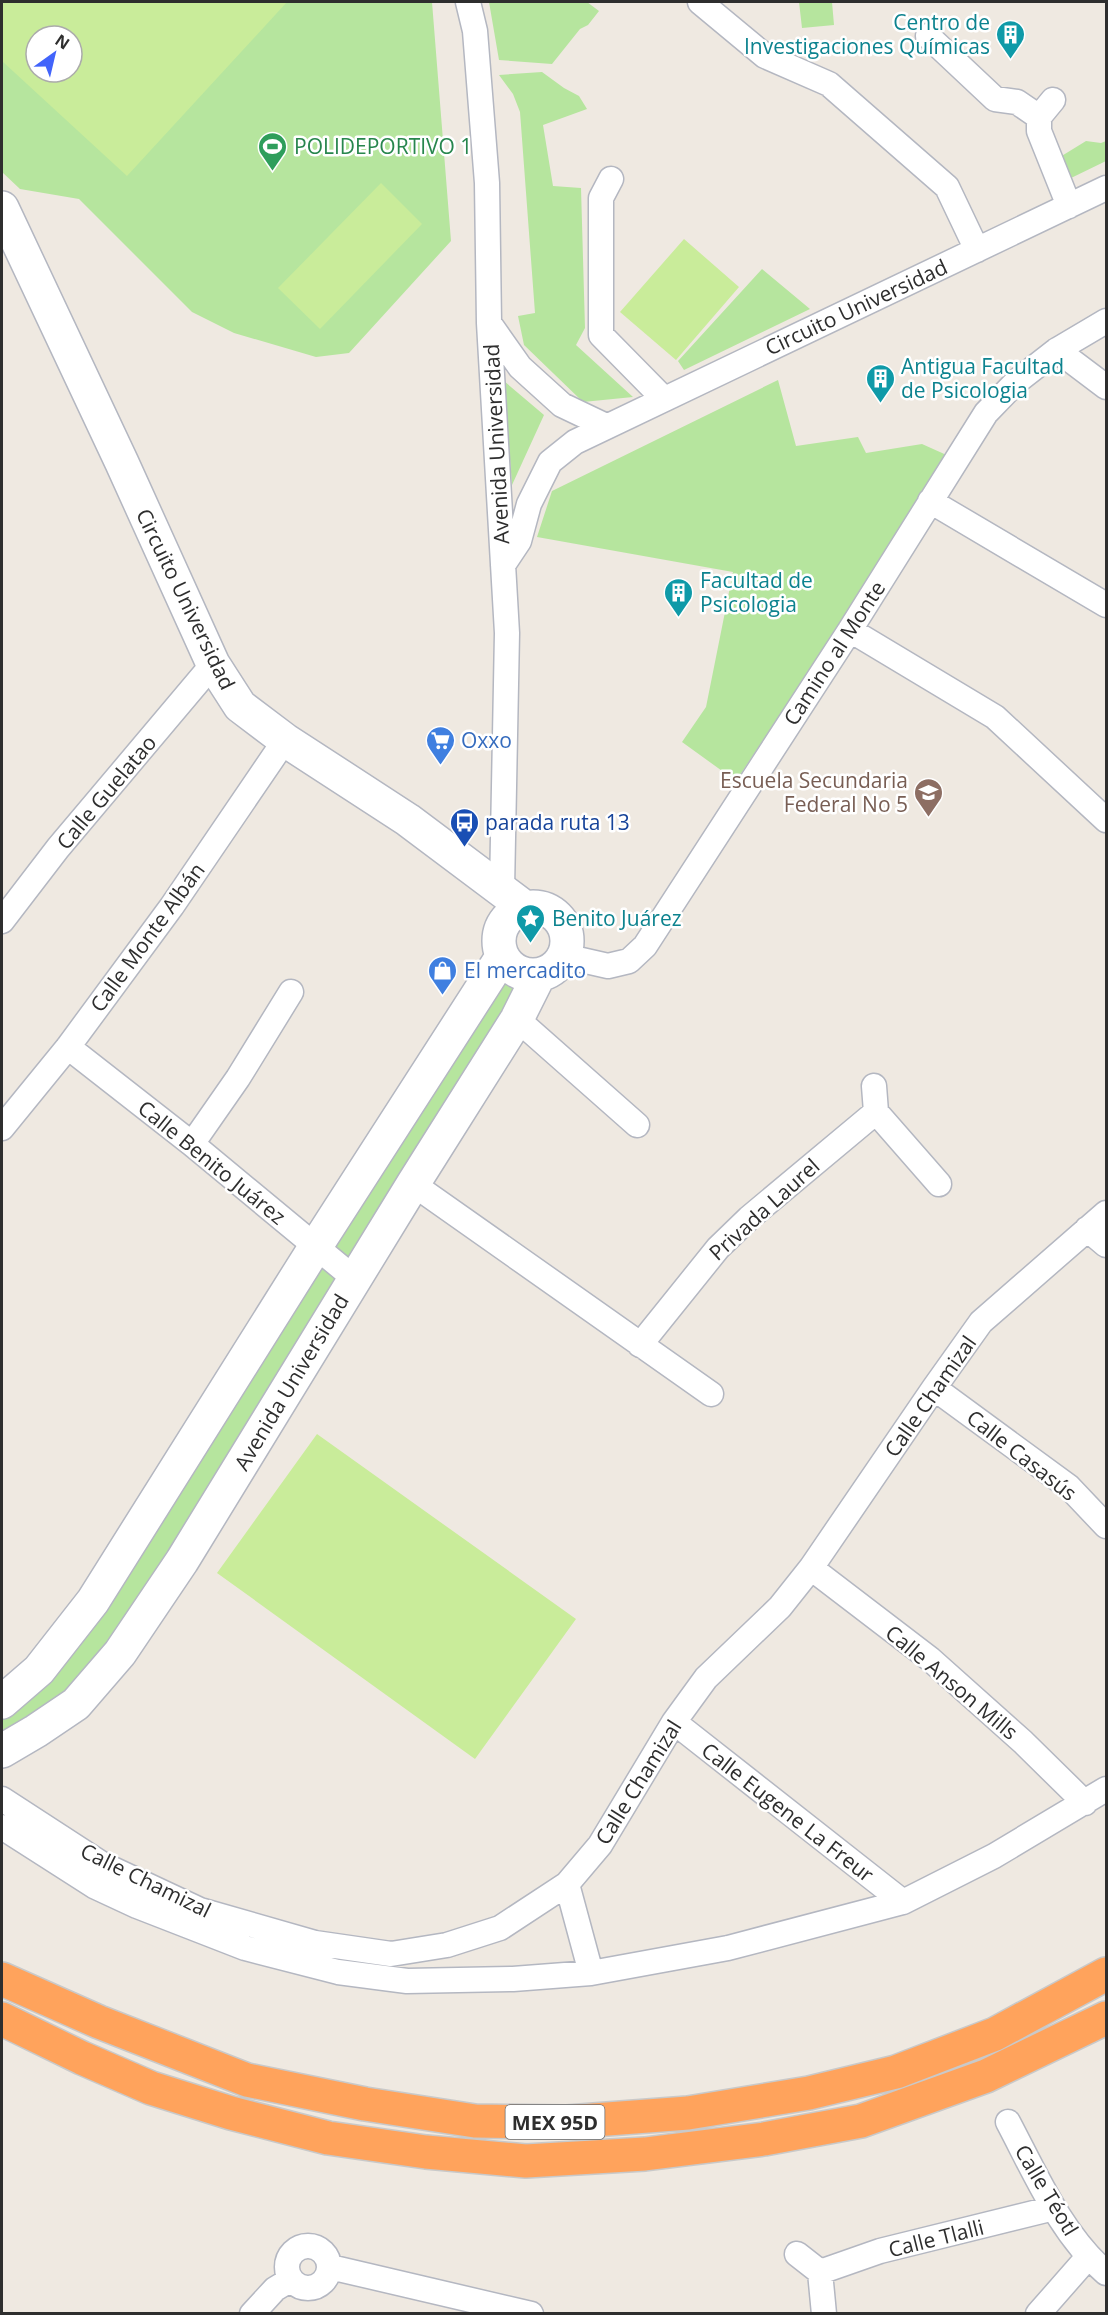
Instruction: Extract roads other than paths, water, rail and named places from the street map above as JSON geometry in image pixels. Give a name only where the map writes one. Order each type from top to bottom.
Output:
[{"type":"highway","name":"MEX 95D","points":[[2,1978],[99,2022],[247,2080],[365,2104],[475,2121],[567,2122],[688,2113],[809,2093],[896,2072],[995,2034],[1107,1974]]},
{"type":"highway","name":"MEX 95D","points":[[2,2019],[151,2088],[231,2113],[328,2138],[426,2152],[526,2161],[645,2154],[764,2139],[861,2121],[986,2076],[1107,2018]]},
{"type":"street","name":"Avenida Universidad","points":[[468,2],[475,31],[488,183],[489,323],[507,633],[513,898]]},
{"type":"street","points":[[700,2],[765,56],[829,84],[947,187],[977,250]]},
{"type":"street","points":[[928,36],[995,99],[1046,108],[1039,131],[1069,206]]},
{"type":"street","points":[[611,179],[601,198],[601,335],[663,398]]},
{"type":"street","name":"Circuito Universidad","points":[[503,565],[519,541],[529,504],[549,462],[575,442],[1107,188]]},
{"type":"street","name":"Circuito Universidad","points":[[2,208],[122,463],[213,664],[240,706],[285,740],[408,820],[513,898]]},
{"type":"street","name":"Camino al Monte","points":[[552,966],[608,966],[629,961],[645,946],[850,630],[986,413],[1016,382],[1057,350],[1107,321]]},
{"type":"street","points":[[489,323],[520,368],[562,405],[606,426]]},
{"type":"street","points":[[1057,350],[1107,387]]},
{"type":"street","points":[[930,501],[1107,605]]},
{"type":"street","points":[[850,630],[995,717],[1107,820]]},
{"type":"street","name":"Calle Guelatao","points":[[2,921],[66,838],[213,664]]},
{"type":"street","name":"Calle Monte Albán","points":[[2,1128],[68,1047],[172,906],[285,740]]},
{"type":"street","points":[[513,898],[546,909],[555,915],[562,924],[567,945],[552,966],[528,976],[508,966],[502,957],[498,942],[501,927],[510,914],[513,898]]},
{"type":"street","points":[[2,1702],[39,1670],[93,1601],[316,1246],[502,957]]},
{"type":"street","name":"Avenida Universidad","points":[[2,1751],[76,1704],[120,1653],[182,1561],[413,1184],[552,966]]},
{"type":"street","points":[[192,1144],[238,1078],[291,992]]},
{"type":"street","points":[[517,1019],[637,1125]]},
{"type":"street","name":"Calle Benito Juárez","points":[[68,1047],[192,1144],[355,1279]]},
{"type":"street","points":[[874,1086],[876,1112],[939,1184]]},
{"type":"street","name":"Privada Laurel","points":[[640,1345],[718,1248],[749,1218],[876,1112]]},
{"type":"street","points":[[413,1184],[711,1394]]},
{"type":"street","name":"Calle Chamizal","points":[[2,1799],[102,1864],[200,1910],[315,1943],[391,1954],[447,1945],[500,1928],[567,1884],[600,1845],[674,1722],[706,1678],[780,1607],[811,1569],[981,1322],[1107,1213]]},
{"type":"street","points":[[1087,1229],[1107,1245]]},
{"type":"street","name":"Calle Casasús","points":[[934,1388],[1069,1487],[1107,1526]]},
{"type":"street","name":"Calle Anson Mills","points":[[811,1569],[930,1659],[1023,1742],[1085,1803]]},
{"type":"street","name":"Calle Eugene La Freur","points":[[674,1722],[903,1902]]},
{"type":"street","name":"Calle Chamizal","points":[[2,1827],[94,1886],[137,1906],[245,1948],[338,1972],[407,1981],[513,1979],[591,1973],[728,1948],[903,1902],[994,1856],[1107,1789]]},
{"type":"street","points":[[567,1884],[591,1973]]},
{"type":"street","name":"Calle Téotl","points":[[1008,2122],[1054,2208],[1088,2257],[1107,2273]]},
{"type":"street","name":"Calle Tlalli","points":[[820,2272],[880,2252],[1054,2208]]},
{"type":"street","points":[[301,2246],[314,2246],[326,2254],[330,2267],[325,2280],[314,2288],[301,2288],[290,2280],[285,2267],[290,2254],[301,2246]]},
{"type":"street","points":[[797,2254],[820,2272],[824,2313]]},
{"type":"street","points":[[1038,2313],[1088,2257]]},
{"type":"street","points":[[330,2267],[523,2312]]},
{"type":"street","points":[[252,2313],[275,2289],[290,2280]]},
{"type":"place","name":"Centro de Investigaciones Químicas","points":[[1011,60]]},
{"type":"place","name":"POLIDEPORTIVO 1","points":[[273,172]]},
{"type":"place","name":"Antigua Facultad de Psicologia","points":[[880,404]]},
{"type":"place","name":"Facultad de Psicologia","points":[[679,618]]},
{"type":"place","name":"Oxxo","points":[[440,766]]},
{"type":"place","name":"Escuela Secundaria Federal No 5","points":[[929,818]]},
{"type":"place","name":"parada ruta 13","points":[[464,848]]},
{"type":"place","name":"Benito Juárez","points":[[531,944]]},
{"type":"place","name":"El mercadito","points":[[443,996]]}]
